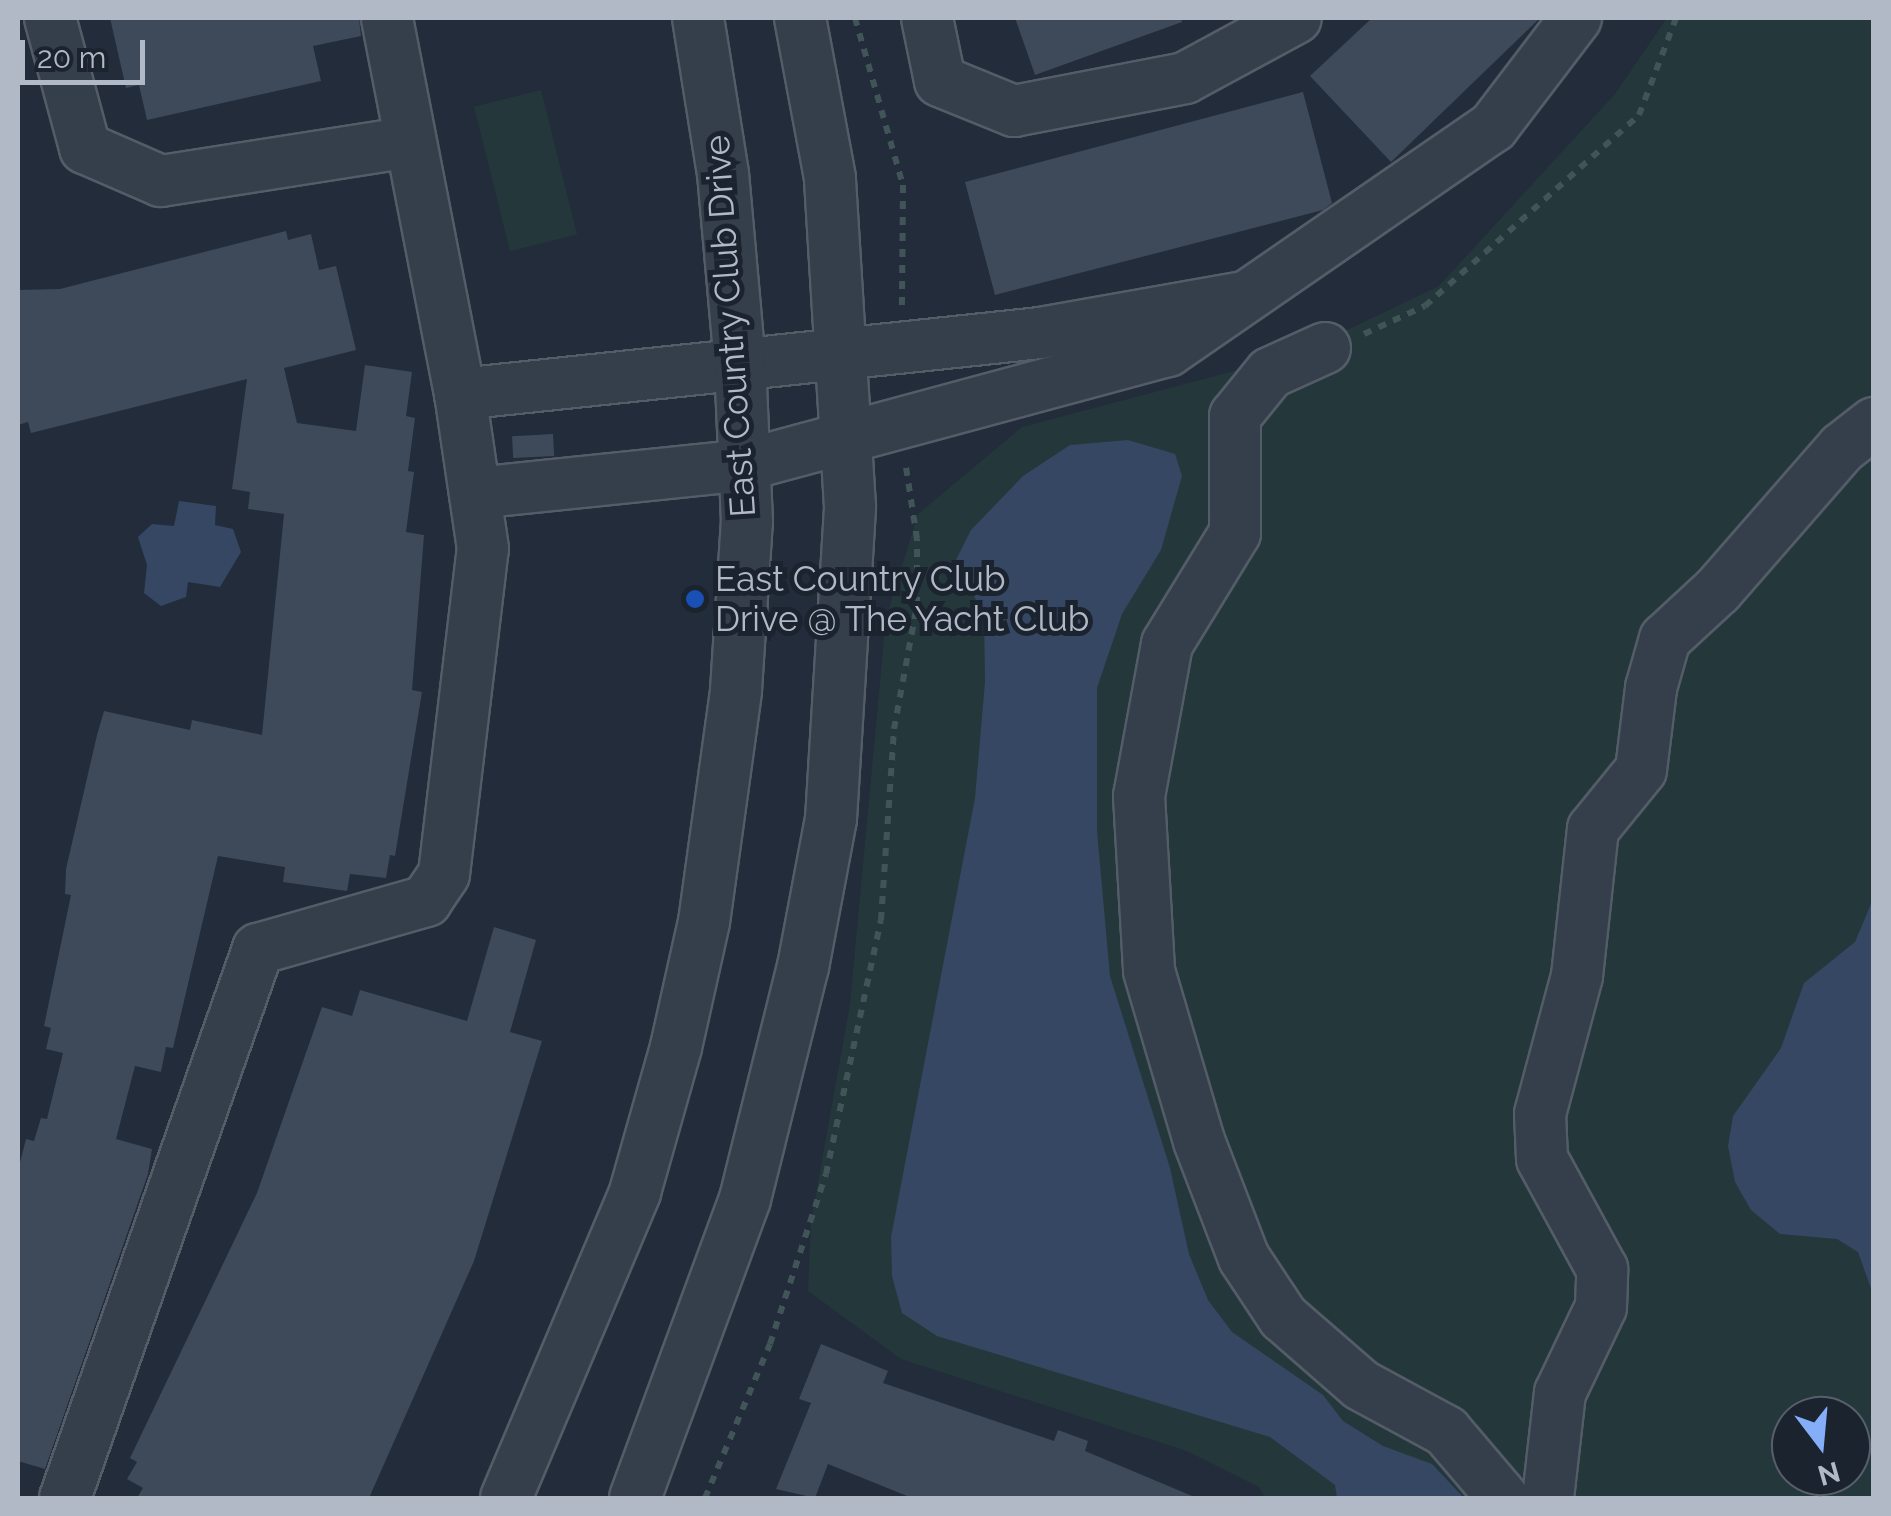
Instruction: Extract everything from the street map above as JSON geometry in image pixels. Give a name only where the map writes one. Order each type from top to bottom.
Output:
[{"type":"street","points":[[50,18],[84,148],[161,182],[410,142]]},
{"type":"street","points":[[64,1498],[258,949],[426,901],[444,874],[483,549],[460,394],[387,18]]},
{"type":"street","name":"East Country Club Drive","points":[[506,1498],[635,1192],[676,1048],[704,922],[736,690],[745,464],[740,364],[723,174],[698,18]]},
{"type":"street","points":[[636,1498],[744,1199],[803,968],[830,818],[850,507],[830,178],[800,18]]},
{"type":"street","points":[[927,18],[940,81],[1014,110],[1185,78],[1296,18]]},
{"type":"street","points":[[475,493],[745,464],[1168,351],[1258,295],[1494,127],[1576,18]]},
{"type":"street","points":[[460,394],[1082,324],[1258,295]]},
{"type":"street","points":[[1082,324],[1094,372]]},
{"type":"street","points":[[1325,348],[1270,373],[1236,416],[1235,533],[1167,644],[1138,796],[1149,972],[1237,1242],[1283,1318],[1361,1384],[1446,1431],[1503,1498]]},
{"type":"street","points":[[1548,1498],[1560,1393],[1600,1307],[1602,1270],[1542,1159],[1540,1114],[1577,976],[1593,829],[1641,770],[1651,688],[1665,639],[1718,590],[1842,448],[1874,423]]},
{"type":"path","points":[[855,18],[903,185],[902,302]]},
{"type":"path","points":[[1325,348],[1424,306],[1638,115],[1676,18]]},
{"type":"path","points":[[705,1498],[770,1344],[826,1174],[881,920],[894,729],[917,605],[917,539],[904,452]]},
{"type":"green space","points":[[1667,18],[1873,18],[1873,1498],[1265,1498],[1259,1487],[1187,1451],[901,1359],[808,1291],[811,1222],[850,1004],[886,618],[918,514],[1022,427],[1295,355],[1439,286],[1615,94]]},
{"type":"green space","points":[[541,90],[577,235],[510,251],[474,107]]},
{"type":"water","points":[[1128,440],[1175,454],[1182,476],[1161,550],[1122,614],[1097,688],[1097,831],[1110,976],[1170,1168],[1189,1254],[1208,1300],[1232,1332],[1323,1395],[1343,1421],[1383,1446],[1432,1464],[1464,1498],[1337,1498],[1335,1485],[1270,1437],[937,1336],[902,1313],[892,1276],[891,1237],[975,798],[985,682],[984,616],[956,560],[971,530],[1023,476],[1070,445]]},
{"type":"water","points":[[179,501],[216,506],[215,525],[233,529],[241,552],[220,587],[188,582],[186,597],[161,606],[144,593],[147,565],[138,537],[152,524],[174,526]]},
{"type":"water","points":[[1873,899],[1873,1294],[1858,1252],[1837,1239],[1780,1234],[1751,1210],[1735,1182],[1728,1146],[1733,1116],[1781,1048],[1804,983],[1855,942]]},
{"type":"building","points":[[110,18],[359,18],[361,36],[313,46],[321,81],[147,120],[139,85],[126,88]]},
{"type":"building","points":[[1015,18],[1181,18],[1182,22],[1035,75]]},
{"type":"building","points":[[1372,18],[1540,18],[1391,162],[1310,76]]},
{"type":"building","points":[[1303,92],[1332,203],[1323,210],[995,295],[965,182]]},
{"type":"building","points":[[286,231],[288,240],[311,234],[319,270],[336,266],[356,350],[284,368],[297,423],[356,431],[365,365],[412,372],[406,416],[415,418],[408,471],[414,472],[406,532],[424,535],[412,690],[422,692],[395,856],[390,855],[386,878],[350,874],[347,891],[283,882],[285,867],[218,856],[173,1048],[166,1047],[161,1072],[135,1066],[116,1139],[152,1149],[148,1174],[45,1469],[18,1461],[18,1170],[26,1139],[34,1141],[41,1118],[47,1119],[63,1053],[46,1049],[51,1028],[44,1026],[71,895],[65,894],[66,869],[97,735],[104,711],[190,730],[192,720],[262,735],[284,514],[248,509],[250,492],[232,489],[247,379],[31,433],[28,422],[18,425],[18,290],[60,289]]},
{"type":"building","points":[[553,434],[554,456],[513,458],[512,436]]},
{"type":"building","points":[[494,927],[536,940],[510,1032],[542,1041],[474,1261],[369,1498],[137,1498],[143,1488],[127,1479],[137,1462],[130,1458],[257,1193],[322,1007],[352,1016],[360,990],[467,1021]]},
{"type":"building","points":[[821,1344],[888,1371],[883,1383],[1054,1441],[1058,1430],[1088,1441],[1085,1451],[1197,1498],[912,1498],[828,1464],[815,1498],[776,1489],[811,1403],[799,1399]]},
{"type":"place","name":"East Country Club Drive @ The Yacht Club","points":[[695,599]]}]
